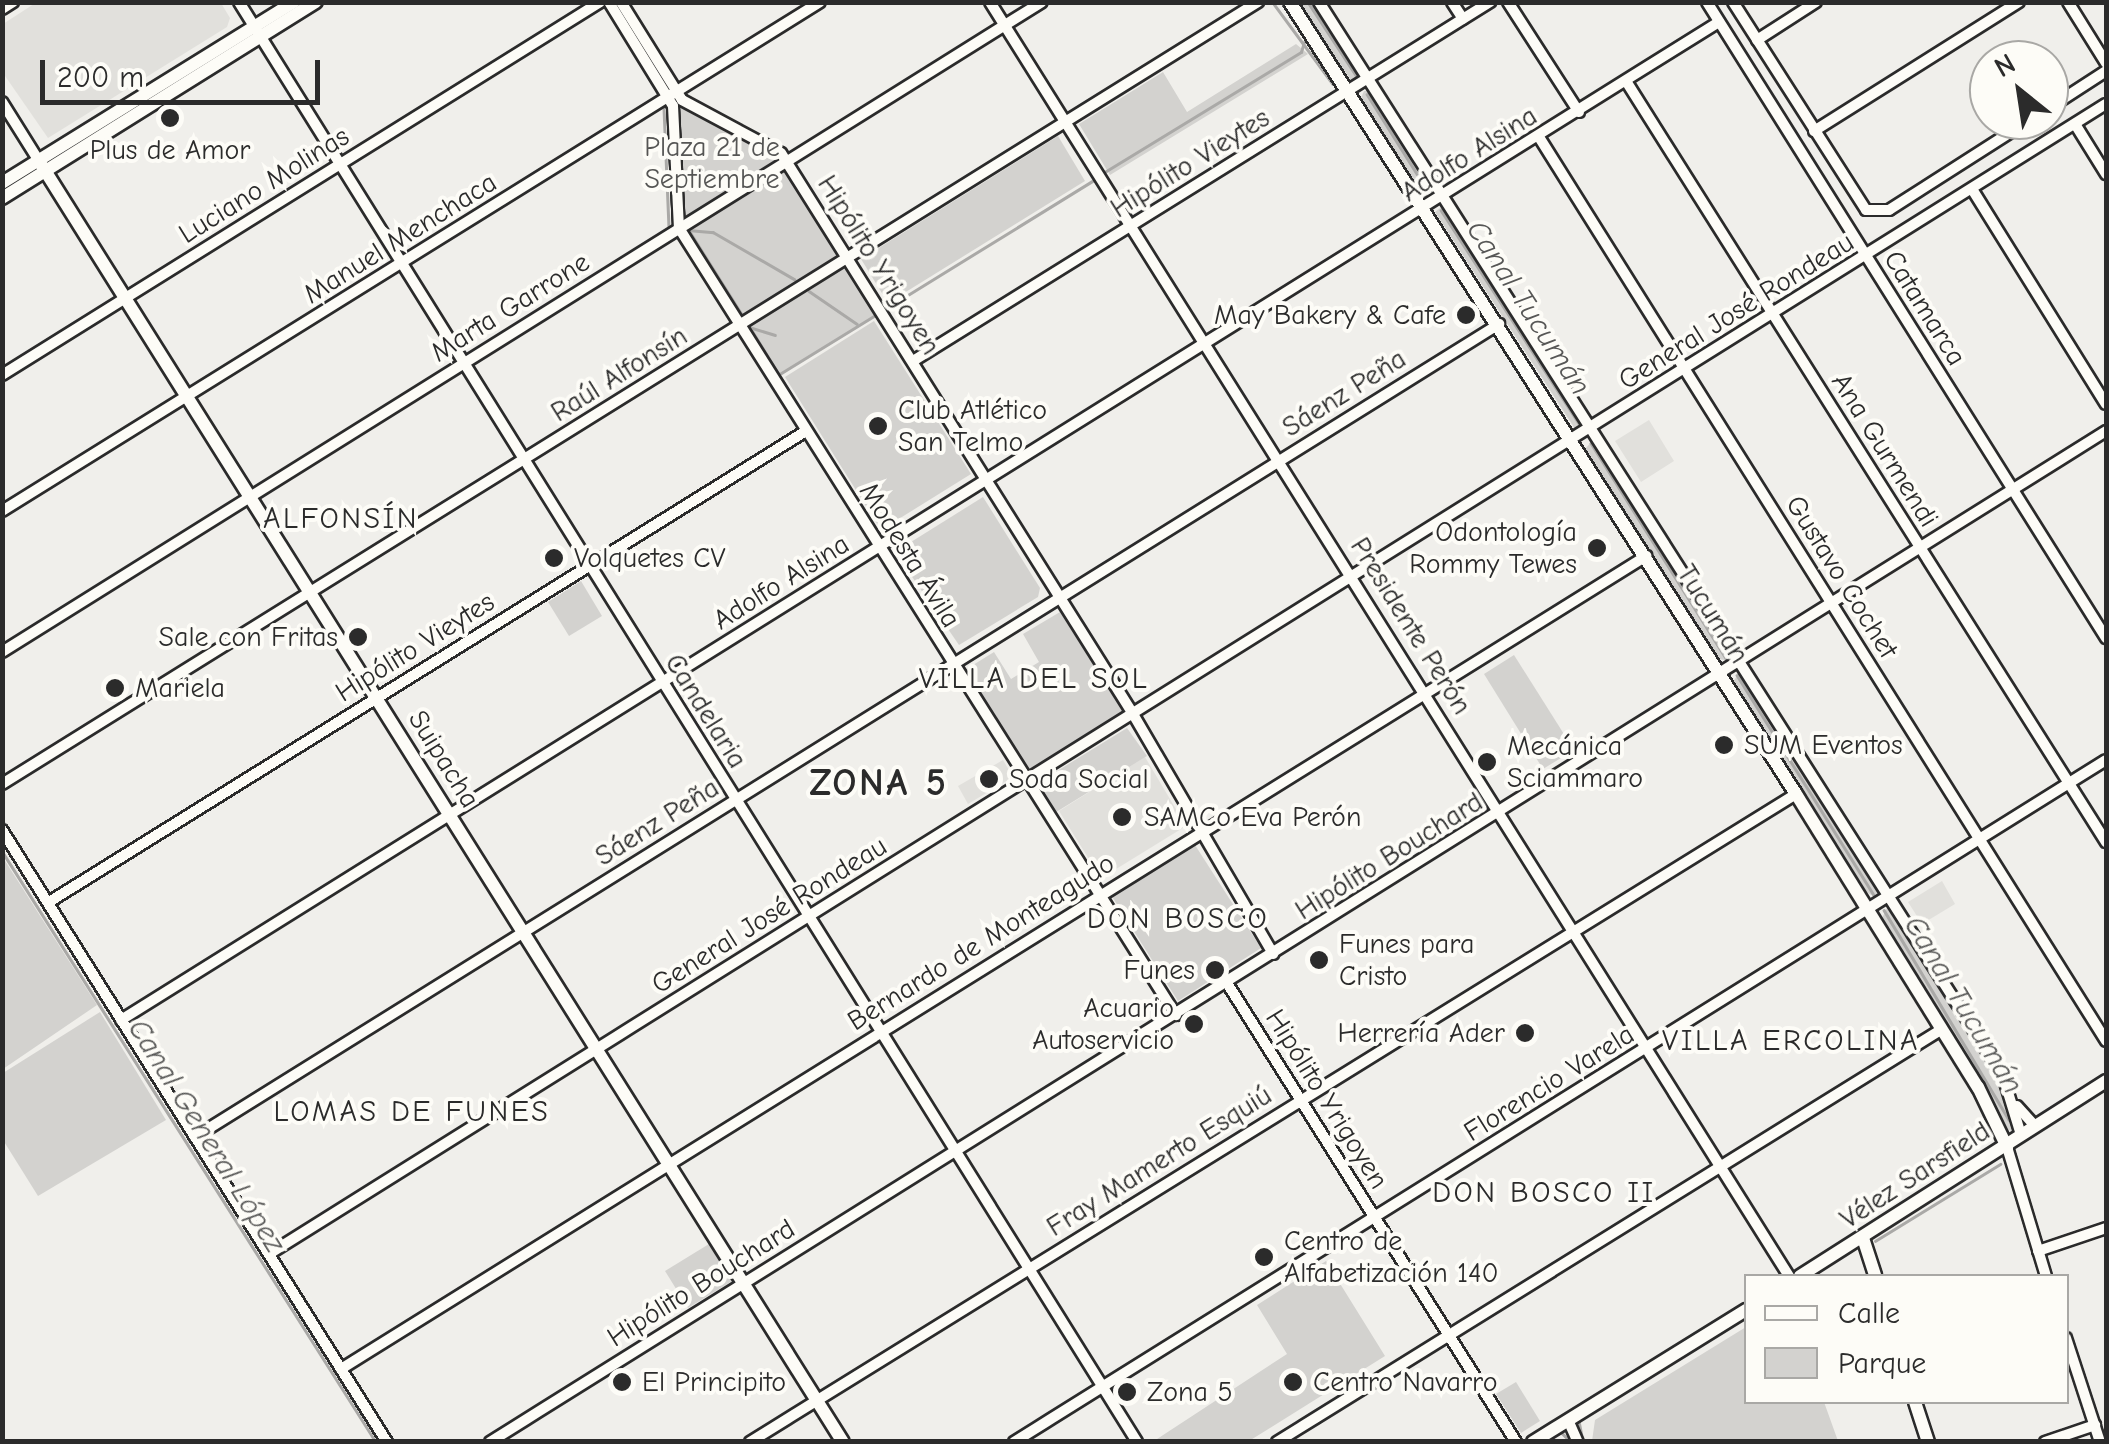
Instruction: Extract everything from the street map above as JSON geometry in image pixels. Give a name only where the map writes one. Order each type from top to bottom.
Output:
[{"type":"main road","points":[[258,32],[294,2]]},
{"type":"main road","points":[[2,198],[42,166],[258,32],[316,2]]},
{"type":"main road","name":"Tucumán","points":[[1290,2],[1721,674],[1942,1029],[2006,1147]]},
{"type":"main road","points":[[2,183],[42,166]]},
{"type":"main road","name":"Suipacha","points":[[42,166],[843,1442]]},
{"type":"main road","name":"Vélez Sarsfield","points":[[1803,1274],[2106,1081]]},
{"type":"main road","points":[[1863,1238],[1874,1274]]},
{"type":"main road","points":[[1533,1442],[1744,1311]]},
{"type":"main road","points":[[1916,1404],[1928,1442]]},
{"type":"street","points":[[2,9],[13,2]]},
{"type":"street","name":"Candelaria","points":[[239,2],[1137,1442]]},
{"type":"street","name":"Luciano Molinas","points":[[2,375],[600,2]]},
{"type":"street","name":"Hipólito Yrigoyen","points":[[609,2],[673,95],[786,161],[1133,714],[1274,954]]},
{"type":"street","name":"Hipólito Yrigoyen","points":[[622,2],[673,95]]},
{"type":"street","name":"Manuel Menchaca","points":[[2,511],[820,2]]},
{"type":"street","name":"Presidente Perón","points":[[990,2],[1787,1274]]},
{"type":"street","name":"Marta Garrone","points":[[2,652],[1042,2]]},
{"type":"street","name":"Raúl Alfonsín","points":[[2,784],[1258,2]]},
{"type":"street","name":"Tucumán","points":[[1318,2],[1890,896],[2017,1106],[2035,1126]]},
{"type":"street","points":[[1452,2],[1463,19]]},
{"type":"street","name":"Hipólito Vieytes","points":[[913,362],[1490,2]]},
{"type":"street","points":[[1508,2],[1579,112]]},
{"type":"street","name":"Catamarca","points":[[1707,2],[2106,638]]},
{"type":"street","points":[[1733,2],[1860,204],[1879,214],[1998,140]]},
{"type":"street","points":[[1756,40],[1816,2]]},
{"type":"street","points":[[1814,131],[2020,2]]},
{"type":"street","points":[[2068,2],[2106,63]]},
{"type":"street","name":"Adolfo Alsina","points":[[122,1020],[1426,209],[1719,22]]},
{"type":"street","points":[[2069,95],[2106,71]]},
{"type":"street","name":"Ana Gurmendi","points":[[1626,82],[2106,842]]},
{"type":"street","name":"Modesta Ávila","points":[[673,95],[679,228],[1025,782],[1176,1014]]},
{"type":"street","name":"Suipacha","points":[[2,102],[42,166]]},
{"type":"street","name":"General José Rondeau","points":[[268,1254],[2106,104]]},
{"type":"street","points":[[2075,124],[2106,174]]},
{"type":"street","name":"Gustavo Cochet","points":[[1539,137],[2106,1042]]},
{"type":"street","points":[[1972,189],[2106,404]]},
{"type":"street","name":"Sáenz Peña","points":[[195,1137],[1498,324]]},
{"type":"street","name":"Hipólito Vieytes","points":[[49,902],[806,431]]},
{"type":"street","name":"Hipólito Bouchard","points":[[490,1442],[2106,431]]},
{"type":"street","name":"Bernardo de Monteagudo","points":[[341,1369],[1646,556]]},
{"type":"street","name":"Florencio Varela","points":[[1014,1442],[2106,760]]},
{"type":"street","name":"Fray Mamerto Esquiú","points":[[750,1442],[1796,794]]},
{"type":"street","points":[[2,830],[387,1442]]},
{"type":"street","name":"Hipólito Yrigoyen","points":[[1228,983],[1516,1442]]},
{"type":"street","points":[[1277,1442],[1942,1029]]},
{"type":"street","name":"Tucumán","points":[[2017,1106],[2022,1135]]},
{"type":"street","name":"Tucumán","points":[[2006,1147],[2045,1274]]},
{"type":"street","points":[[2038,1250],[2106,1228]]},
{"type":"street","points":[[2069,1347],[2100,1442]]},
{"type":"street","points":[[1568,1420],[1578,1442]]},
{"type":"street","points":[[2045,1442],[2095,1425]]},
{"type":"shaded area","points":[[37,2],[221,3],[230,18],[227,27],[48,138],[3,73],[3,24]]},
{"type":"shaded area","points":[[1649,420],[1674,461],[1641,482],[1615,441]]},
{"type":"shaded area","name":"SAMCo Eva Perón","points":[[1145,757],[1186,826],[1108,874],[1097,872],[1059,811]]},
{"type":"shaded area","name":"Soda Social","points":[[1003,760],[1013,777],[968,804],[958,786]]},
{"type":"shaded area","points":[[1942,881],[1955,904],[1922,924],[1908,902]]},
{"type":"green space","points":[[1297,3],[1316,3],[1362,77],[1353,83]]},
{"type":"green space","points":[[1296,44],[1308,54],[1110,175],[1079,124],[1163,72],[1187,112]]},
{"type":"green space","points":[[1364,91],[1372,91],[1437,194],[1424,196],[1361,98]]},
{"type":"green space","name":"Plaza 21 de Septiembre","points":[[677,106],[780,160],[684,222]]},
{"type":"green space","points":[[1058,136],[1085,181],[888,303],[861,259]]},
{"type":"green space","points":[[787,161],[882,311],[773,378],[679,228]]},
{"type":"green space","points":[[1444,205],[1585,425],[1577,432],[1435,212]]},
{"type":"green space","name":"Club Atlético San Telmo","points":[[874,321],[971,474],[881,530],[785,377]]},
{"type":"green space","points":[[1593,440],[1732,661],[1718,659],[1635,530],[1585,449]]},
{"type":"green space","name":"Club Atlético San Telmo","points":[[983,497],[1040,588],[1038,597],[959,645],[895,552]]},
{"type":"green space","points":[[581,581],[602,616],[569,636],[548,602]]},
{"type":"green space","points":[[1060,612],[1124,713],[1027,772],[965,670],[994,652],[1011,679],[1039,662],[1023,634]]},
{"type":"green space","points":[[1514,655],[1574,750],[1543,769],[1484,674]]},
{"type":"green space","points":[[1740,671],[1880,891],[1879,899],[1864,891],[1733,682]]},
{"type":"green space","points":[[1127,728],[1147,756],[1053,814],[1036,784]]},
{"type":"green space","points":[[1195,845],[1261,948],[1178,1001],[1111,895]]},
{"type":"green space","points":[[2,856],[97,1005],[3,1069],[2,1069]]},
{"type":"green space","points":[[1887,908],[1998,1075],[2015,1132],[2005,1129],[1882,918]]},
{"type":"green space","points":[[100,1012],[166,1120],[38,1196],[3,1140],[3,1073]]},
{"type":"green space","points":[[709,1244],[732,1281],[688,1308],[665,1271]]},
{"type":"green space","points":[[1326,1261],[1385,1356],[1249,1441],[1154,1441],[1287,1354],[1257,1305]]},
{"type":"green space","points":[[1744,1328],[1744,1404],[1825,1404],[1838,1441],[1592,1441],[1595,1420]]},
{"type":"green space","points":[[1516,1382],[1540,1421],[1521,1433],[1496,1394]]},
{"type":"waterway","name":"Canal Tucumán","points":[[1308,2],[1358,78]]},
{"type":"waterway","name":"Canal Tucumán","points":[[1274,4],[1333,84]]},
{"type":"waterway","points":[[1103,173],[1301,52],[1304,42]]},
{"type":"waterway","name":"Canal Tucumán","points":[[1367,94],[1429,193]]},
{"type":"waterway","points":[[664,108],[669,226]]},
{"type":"waterway","points":[[890,306],[1092,181]]},
{"type":"waterway","name":"Canal Tucumán","points":[[1441,210],[1581,426]]},
{"type":"waterway","points":[[688,230],[713,232],[794,279]]},
{"type":"waterway","points":[[690,232],[743,316]]},
{"type":"waterway","points":[[809,291],[857,324]]},
{"type":"waterway","points":[[778,375],[874,316]]},
{"type":"waterway","points":[[749,327],[775,335]]},
{"type":"waterway","points":[[751,329],[858,503]]},
{"type":"waterway","name":"Canal Tucumán","points":[[1591,443],[1728,661]]},
{"type":"waterway","name":"Canal Tucumán","points":[[1737,675],[1874,895]]},
{"type":"waterway","name":"Canal General López","points":[[2,851],[376,1442]]},
{"type":"waterway","name":"Canal Tucumán","points":[[1884,910],[2009,1120]]},
{"type":"waterway","points":[[1875,1241],[2000,1164]]},
{"type":"waterway","points":[[1579,1421],[1583,1442]]},
{"type":"waterway","points":[[1560,1431],[1571,1442]]},
{"type":"place","name":"Plus de Amor","points":[[170,118]]},
{"type":"place","name":"May Bakery & Cafe","points":[[1466,315]]},
{"type":"place","name":"Club Atlético San Telmo","points":[[878,426]]},
{"type":"place","name":"Odontología Rommy Tewes","points":[[1597,548]]},
{"type":"place","name":"Volquetes CV","points":[[554,558]]},
{"type":"place","name":"Sale con Fritas","points":[[358,637]]},
{"type":"place","name":"Mariela","points":[[115,688]]},
{"type":"place","name":"SUM Eventos","points":[[1724,745]]},
{"type":"place","name":"Mecánica Sciammaro","points":[[1487,762]]},
{"type":"place","name":"Soda Social","points":[[989,779]]},
{"type":"place","name":"SAMCo Eva Perón","points":[[1122,817]]},
{"type":"place","name":"Funes para Cristo","points":[[1319,960]]},
{"type":"place","name":"Funes","points":[[1215,970]]},
{"type":"place","name":"Acuario Autoservicio","points":[[1194,1024]]},
{"type":"place","name":"Herrería Ader","points":[[1525,1033]]},
{"type":"place","name":"Centro de Alfabetización 140","points":[[1264,1257]]},
{"type":"place","name":"El Principito","points":[[622,1382]]},
{"type":"place","name":"Centro Navarro","points":[[1293,1382]]},
{"type":"place","name":"Zona 5","points":[[1127,1392]]},
{"type":"district","name":"ALFONSÍN","points":[[341,519]]},
{"type":"district","name":"VILLA DEL SOL","points":[[1034,679]]},
{"type":"district","name":"ZONA 5","points":[[879,784]]},
{"type":"district","name":"DON BOSCO","points":[[1178,919]]},
{"type":"district","name":"VILLA ERCOLINA","points":[[1791,1041]]},
{"type":"district","name":"LOMAS DE FUNES","points":[[412,1112]]},
{"type":"district","name":"DON BOSCO II","points":[[1544,1193]]}]
